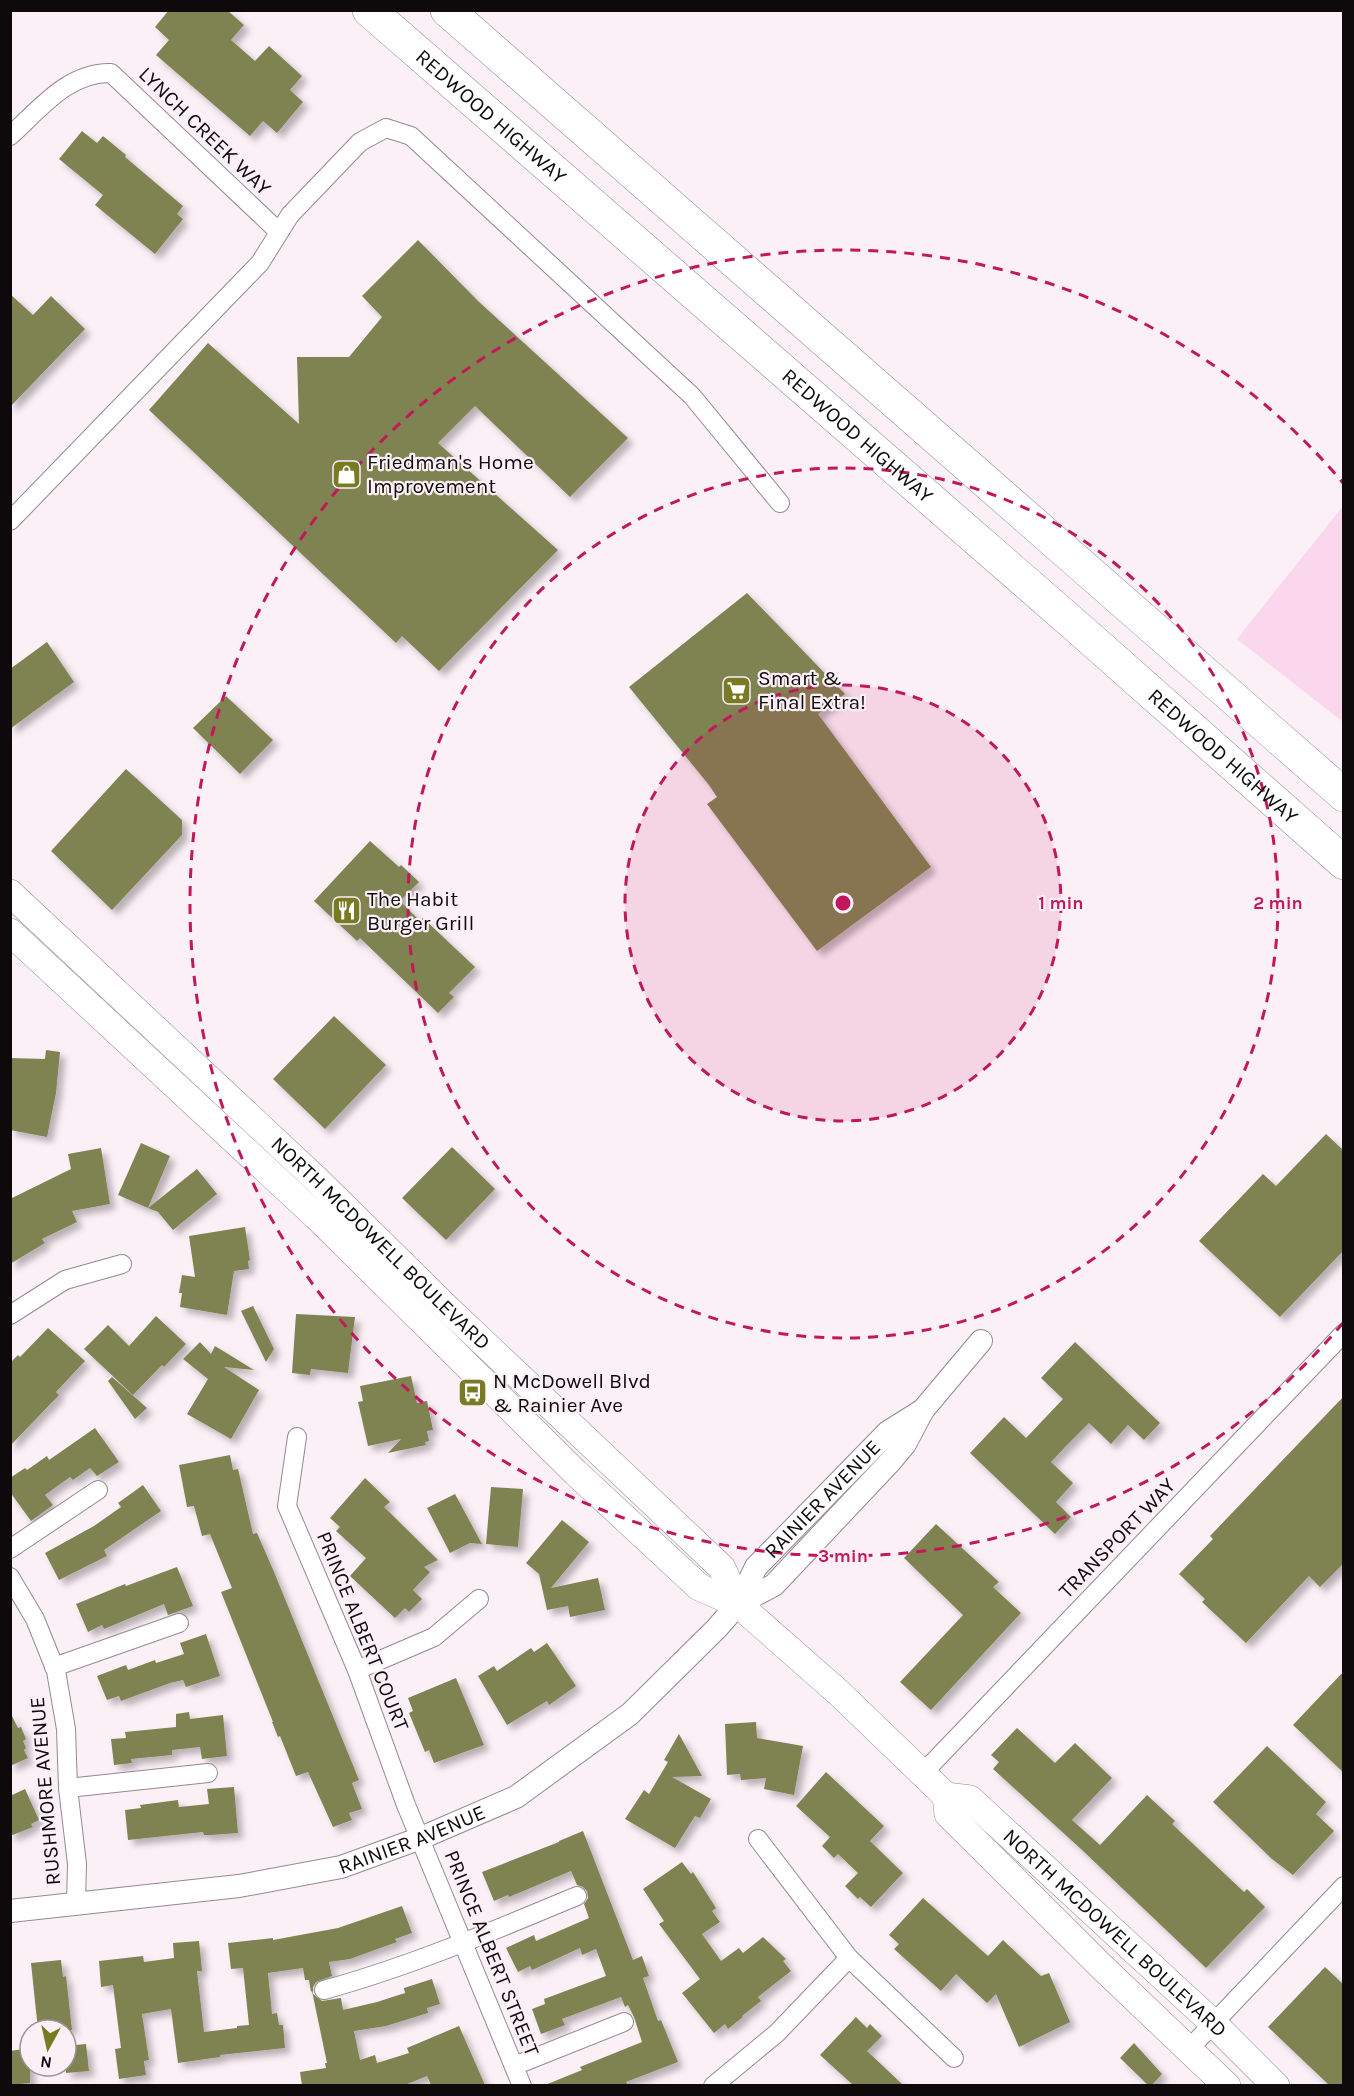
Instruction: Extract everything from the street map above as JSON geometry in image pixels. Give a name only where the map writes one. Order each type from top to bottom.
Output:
[{"type":"highway","name":"REDWOOD HIGHWAY","points":[[369,10],[1067,618],[1344,863]]},
{"type":"highway","points":[[447,10],[1344,795]]},
{"type":"main road","name":"NORTH MCDOWELL BOULEVARD","points":[[10,893],[309,1173],[449,1310],[722,1568],[738,1605]]},
{"type":"main road","name":"NORTH MCDOWELL BOULEVARD","points":[[10,932],[316,1216],[576,1473],[699,1587],[738,1605],[839,1693],[946,1796],[970,1799],[1214,2023],[1276,2085]]},
{"type":"main road","name":"NORTH MCDOWELL BOULEVARD","points":[[946,1796],[948,1814],[1188,2050],[1227,2085]]},
{"type":"street","name":"LYNCH CREEK WAY","points":[[10,136],[65,85],[95,73],[111,73],[279,232]]},
{"type":"street","points":[[10,521],[260,263],[290,215],[360,142],[386,128],[411,136],[692,396],[780,503]]},
{"type":"street","points":[[10,1315],[65,1280],[122,1264]]},
{"type":"street","name":"TRANSPORT WAY","points":[[923,1773],[1344,1333]]},
{"type":"street","name":"RAINIER AVENUE","points":[[10,1911],[239,1886],[331,1868],[421,1838],[516,1797],[630,1714],[738,1605],[774,1585],[890,1462],[905,1444],[923,1410],[981,1341]]},
{"type":"street","name":"PRINCE ALBERT COURT","points":[[297,1437],[287,1506],[357,1670],[406,1805],[421,1838]]},
{"type":"street","points":[[10,1549],[98,1490]]},
{"type":"street","name":"RUSHMORE AVENUE","points":[[10,1577],[35,1619],[54,1666],[66,1729],[68,1788],[77,1864],[76,1904]]},
{"type":"street","points":[[357,1670],[434,1637],[479,1599]]},
{"type":"street","points":[[54,1666],[179,1623]]},
{"type":"street","points":[[68,1788],[208,1773]]},
{"type":"street","name":"PRINCE ALBERT STREET","points":[[421,1838],[522,2085]]},
{"type":"street","points":[[758,1839],[849,1958],[954,2058]]},
{"type":"street","points":[[1188,2050],[1344,1886]]},
{"type":"street","points":[[324,1990],[377,1976],[577,1896]]},
{"type":"street","points":[[713,2085],[777,2033],[849,1958]]},
{"type":"street","points":[[514,2066],[624,2022]]},
{"type":"shaded area","points":[[1343,506],[1343,722],[1237,639]]},
{"type":"building","points":[[169,10],[227,10],[244,25],[231,40],[255,61],[269,46],[302,76],[290,90],[303,102],[277,133],[263,121],[250,136],[156,55],[169,40],[155,27]]},
{"type":"building","points":[[82,131],[97,143],[103,136],[183,206],[177,214],[183,219],[155,254],[95,205],[103,195],[59,159]]},
{"type":"building","name":"Friedman's Home Improvement","points":[[418,240],[478,301],[628,438],[570,497],[475,406],[438,443],[558,550],[439,671],[402,636],[396,643],[149,410],[208,343],[299,424],[297,357],[349,357],[382,317],[362,296]]},
{"type":"building","points":[[10,294],[33,315],[51,296],[85,329],[10,407]]},
{"type":"building","points":[[747,593],[845,694],[818,714],[931,867],[817,951],[707,804],[717,797],[709,785],[629,687]]},
{"type":"building","points":[[47,642],[74,682],[10,729],[10,669]]},
{"type":"building","points":[[226,696],[273,740],[240,774],[193,728]]},
{"type":"building","points":[[126,769],[182,820],[182,835],[112,910],[51,851]]},
{"type":"building","points":[[370,841],[419,882],[400,901],[420,921],[423,918],[475,967],[449,993],[454,997],[438,1013],[360,938],[357,941],[314,901]]},
{"type":"building","points":[[334,1016],[386,1065],[325,1129],[273,1079]]},
{"type":"building","points":[[46,1050],[60,1052],[56,1093],[47,1137],[10,1130],[10,1058],[45,1059]]},
{"type":"building","points":[[1326,1134],[1344,1151],[1344,1250],[1280,1317],[1199,1241],[1263,1174],[1276,1186]]},
{"type":"building","points":[[141,1143],[170,1156],[148,1208],[118,1195]]},
{"type":"building","points":[[452,1147],[495,1189],[446,1240],[402,1198]]},
{"type":"building","points":[[101,1148],[110,1204],[72,1211],[77,1222],[42,1239],[45,1243],[10,1264],[10,1199],[71,1169],[68,1154]]},
{"type":"building","points":[[197,1169],[217,1194],[173,1230],[158,1212],[148,1208]]},
{"type":"building","points":[[245,1227],[250,1260],[248,1261],[249,1269],[234,1271],[227,1315],[180,1307],[182,1293],[179,1293],[182,1275],[195,1277],[189,1236]]},
{"type":"building","points":[[253,1306],[274,1349],[266,1362],[241,1311]]},
{"type":"building","points":[[296,1314],[355,1317],[348,1373],[311,1369],[310,1375],[292,1373]]},
{"type":"building","points":[[156,1316],[186,1344],[133,1395],[84,1349],[108,1325],[129,1346]]},
{"type":"building","points":[[48,1328],[85,1361],[56,1392],[59,1395],[10,1446],[10,1363],[18,1355],[20,1357]]},
{"type":"building","points":[[200,1342],[211,1354],[215,1346],[254,1370],[224,1367],[259,1390],[231,1439],[187,1414],[208,1379],[183,1359]]},
{"type":"building","points":[[1075,1342],[1160,1423],[1144,1440],[1128,1425],[1111,1444],[1089,1423],[1066,1446],[1051,1462],[1073,1483],[1056,1502],[1071,1517],[1055,1534],[970,1453],[1004,1417],[1026,1438],[1063,1399],[1041,1378]]},
{"type":"building","points":[[411,1376],[417,1403],[427,1401],[433,1430],[427,1431],[429,1441],[425,1442],[426,1445],[388,1453],[401,1439],[368,1446],[358,1402],[363,1401],[360,1386]]},
{"type":"building","points":[[112,1377],[147,1408],[135,1419],[108,1381]]},
{"type":"building","points":[[1344,1396],[1344,1563],[1320,1587],[1309,1576],[1246,1643],[1202,1602],[1205,1599],[1179,1574],[1213,1539],[1210,1536]]},
{"type":"building","points":[[95,1428],[119,1462],[97,1476],[90,1468],[73,1480],[70,1477],[45,1495],[53,1505],[31,1521],[10,1492],[10,1478],[25,1468],[27,1470],[47,1456],[49,1460]]},
{"type":"building","points":[[230,1455],[233,1470],[238,1469],[253,1534],[257,1533],[274,1572],[359,1780],[352,1783],[362,1809],[349,1813],[352,1820],[333,1827],[308,1772],[296,1776],[280,1736],[278,1737],[221,1592],[232,1588],[210,1534],[202,1536],[194,1506],[187,1507],[179,1465]]},
{"type":"building","points":[[365,1478],[390,1502],[384,1507],[438,1560],[424,1567],[430,1572],[413,1590],[422,1599],[409,1612],[405,1608],[395,1618],[350,1576],[366,1558],[336,1531],[340,1527],[330,1518]]},
{"type":"building","points":[[143,1485],[161,1511],[104,1550],[107,1556],[59,1580],[45,1553],[94,1526],[121,1507],[118,1503]]},
{"type":"building","points":[[491,1487],[523,1489],[518,1547],[486,1544]]},
{"type":"building","points":[[455,1494],[482,1544],[470,1543],[450,1553],[427,1508]]},
{"type":"building","points":[[562,1520],[589,1542],[551,1588],[598,1578],[605,1610],[570,1617],[568,1606],[547,1610],[539,1574],[526,1563]]},
{"type":"building","points":[[936,1524],[999,1582],[993,1587],[1021,1613],[931,1710],[900,1682],[963,1615],[904,1558]]},
{"type":"building","points":[[177,1567],[193,1606],[168,1615],[164,1604],[104,1629],[102,1625],[88,1632],[76,1604],[125,1584],[126,1586]]},
{"type":"building","points":[[206,1634],[220,1676],[186,1687],[183,1680],[170,1683],[121,1701],[119,1696],[107,1700],[97,1676],[126,1665],[128,1670],[155,1660],[156,1663],[184,1654],[180,1643]]},
{"type":"building","points":[[547,1643],[576,1686],[549,1705],[547,1701],[507,1725],[478,1676],[494,1666],[497,1671],[531,1648],[534,1652]]},
{"type":"building","points":[[1344,1671],[1344,1773],[1293,1725]]},
{"type":"building","points":[[456,1678],[484,1745],[434,1763],[429,1750],[425,1752],[409,1713],[413,1711],[408,1698]]},
{"type":"building","points":[[10,1712],[18,1728],[21,1727],[26,1739],[23,1741],[28,1758],[10,1766]]},
{"type":"building","points":[[189,1712],[190,1719],[223,1715],[227,1756],[202,1759],[200,1747],[172,1750],[172,1755],[131,1759],[132,1763],[114,1765],[111,1739],[126,1738],[125,1732],[176,1727],[176,1714]]},
{"type":"building","points":[[756,1722],[757,1738],[803,1746],[794,1795],[764,1789],[766,1778],[741,1780],[740,1774],[727,1775],[725,1724]]},
{"type":"building","points":[[1017,1728],[1055,1763],[1075,1743],[1112,1778],[1072,1820],[1100,1845],[1147,1795],[1175,1821],[1172,1824],[1244,1892],[1247,1889],[1265,1907],[1206,1968],[993,1769],[999,1762],[991,1755]]},
{"type":"building","points":[[679,1734],[702,1776],[672,1777],[711,1799],[700,1818],[695,1816],[675,1848],[625,1819],[644,1790],[649,1794],[668,1762],[664,1760]]},
{"type":"building","points":[[1267,1746],[1326,1802],[1316,1814],[1334,1831],[1293,1875],[1272,1859],[1213,1802]]},
{"type":"building","points":[[826,1772],[884,1826],[870,1841],[903,1873],[871,1907],[860,1897],[858,1899],[845,1886],[858,1873],[838,1854],[834,1858],[822,1846],[830,1837],[796,1806]]},
{"type":"building","points":[[234,1787],[238,1833],[204,1835],[203,1832],[128,1840],[125,1810],[141,1808],[140,1805],[178,1800],[179,1807],[209,1804],[207,1789]]},
{"type":"building","points":[[25,1789],[39,1820],[31,1824],[33,1827],[10,1836],[10,1796]]},
{"type":"building","points":[[583,1831],[633,1960],[642,1956],[649,1976],[643,1978],[658,2021],[661,2020],[678,2062],[626,2082],[628,2085],[545,2085],[582,2070],[580,2067],[642,2042],[634,2017],[628,2005],[625,2007],[621,1997],[562,2019],[565,2025],[541,2034],[532,2009],[545,2004],[544,1999],[606,1976],[596,1949],[582,1955],[580,1948],[532,1970],[530,1966],[518,1972],[506,1948],[534,1935],[536,1941],[589,1918],[584,1904],[588,1898],[587,1891],[577,1885],[571,1871],[494,1901],[482,1872]]},
{"type":"building","points":[[682,1862],[691,1874],[693,1872],[716,1908],[712,1911],[720,1922],[702,1934],[721,1961],[739,1948],[743,1953],[763,1937],[786,1959],[783,1961],[791,1971],[758,1997],[761,2001],[743,2017],[728,2029],[725,2024],[714,2033],[682,1993],[700,1979],[659,1924],[664,1921],[643,1889]]},
{"type":"building","points":[[923,1898],[988,1956],[1003,1940],[1041,1976],[1049,1973],[1070,2022],[1019,2047],[996,1994],[987,2003],[956,1974],[941,1991],[894,1949],[899,1944],[889,1935]]},
{"type":"building","points":[[402,1906],[412,1933],[395,1939],[397,1942],[350,1959],[329,1962],[332,1976],[316,1982],[313,1994],[322,2001],[341,1998],[343,2010],[405,1993],[404,1988],[432,1979],[440,2004],[427,2008],[428,2013],[386,2026],[354,2031],[360,2060],[375,2055],[377,2063],[409,2053],[407,2048],[459,2026],[485,2085],[431,2085],[427,2076],[405,2085],[302,2085],[300,2072],[326,2068],[325,2063],[327,2063],[312,1991],[309,1980],[305,1980],[303,1968],[268,1973],[272,2014],[277,2013],[279,2025],[283,2025],[285,2048],[220,2055],[220,2057],[178,2063],[171,2009],[142,2014],[149,2060],[144,2061],[146,2075],[119,2079],[115,2049],[121,2048],[113,1985],[101,1987],[99,1961],[143,1956],[144,1962],[174,1958],[173,1943],[199,1941],[202,1971],[197,1971],[204,2032],[237,2028],[237,2026],[249,2025],[243,1968],[231,1969],[228,1943],[273,1938],[273,1940],[338,1928]]},
{"type":"building","points":[[61,1960],[63,1977],[66,1976],[71,2018],[37,2018],[31,1963]]},
{"type":"building","points":[[1325,1967],[1344,1985],[1344,2085],[1329,2085],[1268,2027]]},
{"type":"building","points":[[856,2017],[867,2028],[870,2024],[882,2036],[867,2051],[903,2085],[853,2085],[820,2055]]},
{"type":"building","points":[[1134,2043],[1162,2074],[1152,2085],[1148,2085],[1120,2058]]},
{"type":"building","points":[[86,2044],[89,2071],[78,2072],[78,2045]]},
{"type":"building","points":[[18,2050],[18,2078],[30,2078],[30,2083],[10,2085],[10,2051]]},
{"type":"place","name":"Friedman's Home Improvement","points":[[346,474]]},
{"type":"place","name":"Smart & Final Extra!","points":[[737,690]]},
{"type":"place","name":"The Habit Burger Grill","points":[[346,911]]},
{"type":"place","name":"N McDowell Blvd & Rainier Ave","points":[[472,1393]]}]
